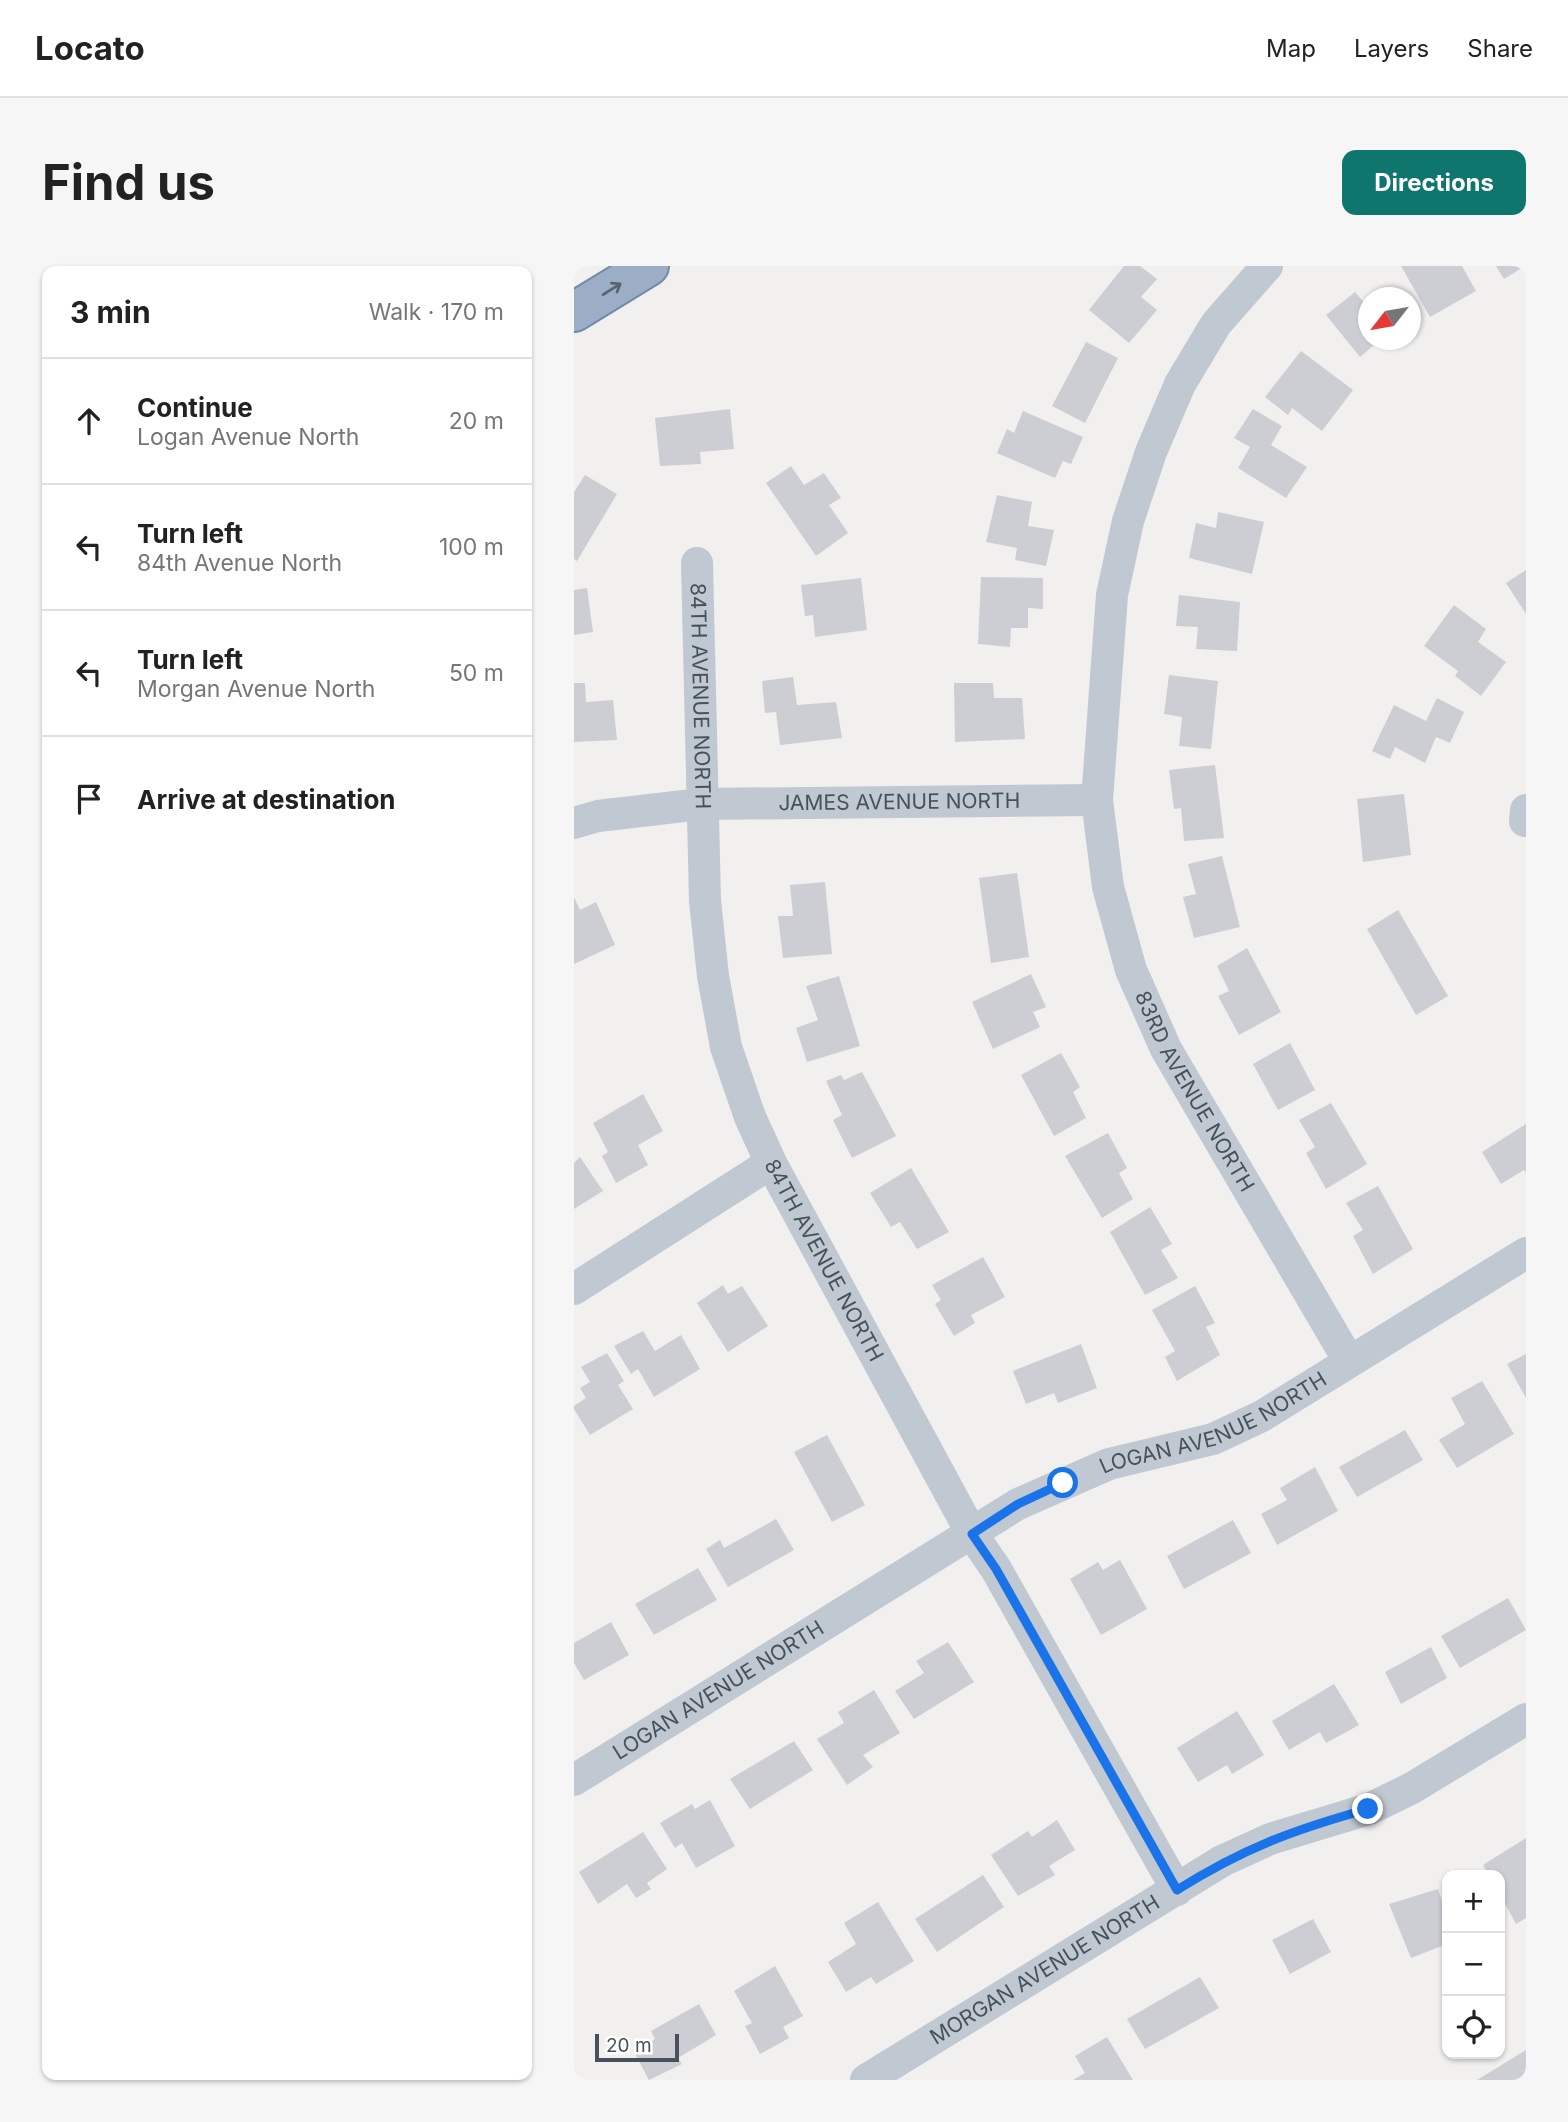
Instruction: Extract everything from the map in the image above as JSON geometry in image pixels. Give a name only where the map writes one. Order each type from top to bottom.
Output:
[{"type":"highway","points":[[574,312],[649,266]]},
{"type":"street","name":"83RD AVENUE NORTH","points":[[1267,266],[1216,324],[1180,384],[1151,452],[1128,521],[1112,595],[1097,800],[1108,887],[1131,970],[1166,1049],[1349,1361]]},
{"type":"street","name":"84TH AVENUE NORTH","points":[[697,563],[701,804],[710,951],[726,1046],[750,1117],[771,1163],[972,1534],[996,1569],[1177,1890]]},
{"type":"street","name":"JAMES AVENUE NORTH","points":[[574,823],[598,816],[701,804],[1097,800]]},
{"type":"street","points":[[1525,821],[1526,810]]},
{"type":"street","points":[[574,1289],[771,1163]]},
{"type":"street","name":"LOGAN AVENUE NORTH","points":[[574,1780],[1018,1504],[1109,1464],[1213,1439],[1262,1416],[1526,1253]]},
{"type":"street","name":"MORGAN AVENUE NORTH","points":[[866,2080],[1222,1861],[1270,1839],[1368,1809],[1412,1788],[1526,1718]]},
{"type":"building","points":[[1124,266],[1140,266],[1157,279],[1141,297],[1157,310],[1129,343],[1089,310]]},
{"type":"building","points":[[1401,266],[1462,266],[1476,291],[1430,317],[1421,301],[1421,287],[1413,287]]},
{"type":"building","points":[[1496,266],[1525,266],[1504,279]]},
{"type":"building","points":[[1355,292],[1358,295],[1358,350],[1368,350],[1360,357],[1326,315]]},
{"type":"building","points":[[1086,342],[1118,358],[1085,423],[1052,406]]},
{"type":"building","points":[[1301,351],[1353,390],[1322,431],[1292,408],[1288,415],[1265,397]]},
{"type":"building","points":[[730,409],[734,449],[700,452],[701,464],[660,466],[655,418]]},
{"type":"building","points":[[1253,409],[1282,426],[1271,445],[1307,467],[1286,498],[1238,468],[1250,447],[1234,438]]},
{"type":"building","points":[[1023,411],[1083,437],[1071,464],[1063,461],[1055,478],[997,453],[1007,429],[1014,433]]},
{"type":"building","points":[[791,466],[804,485],[824,473],[841,498],[829,505],[848,533],[816,556],[766,483]]},
{"type":"building","points":[[585,475],[617,494],[577,561],[574,559],[574,492]]},
{"type":"building","points":[[997,495],[1032,502],[1028,526],[1054,530],[1046,566],[1015,560],[1017,548],[986,542]]},
{"type":"building","points":[[1218,512],[1264,522],[1252,574],[1189,558],[1196,523],[1216,528]]},
{"type":"building","points":[[1526,570],[1526,614],[1506,583]]},
{"type":"building","points":[[981,577],[1043,578],[1043,609],[1028,608],[1028,628],[1011,628],[1010,647],[978,644]]},
{"type":"building","points":[[861,578],[867,630],[815,637],[813,615],[805,616],[801,585]]},
{"type":"building","points":[[587,588],[593,632],[574,635],[574,590]]},
{"type":"building","points":[[1179,595],[1240,602],[1237,651],[1196,649],[1198,627],[1176,626]]},
{"type":"building","points":[[1454,605],[1486,629],[1478,642],[1506,662],[1481,696],[1455,676],[1458,671],[1424,646]]},
{"type":"building","points":[[1169,675],[1218,681],[1211,749],[1179,746],[1182,717],[1164,714]]},
{"type":"building","points":[[793,677],[797,705],[836,702],[842,738],[780,745],[776,712],[765,713],[762,681]]},
{"type":"building","points":[[574,683],[585,683],[586,702],[613,700],[617,740],[574,742]]},
{"type":"building","points":[[954,683],[993,683],[994,698],[1022,698],[1025,739],[955,742]]},
{"type":"building","points":[[1437,698],[1464,712],[1450,743],[1436,737],[1425,763],[1395,747],[1390,759],[1372,751],[1394,705],[1426,721]]},
{"type":"building","points":[[1215,765],[1224,838],[1184,841],[1181,808],[1174,809],[1169,770]]},
{"type":"building","points":[[1404,794],[1411,855],[1363,862],[1357,799]]},
{"type":"building","points":[[1222,856],[1240,927],[1194,938],[1183,897],[1196,894],[1188,864]]},
{"type":"building","points":[[1017,873],[1029,957],[991,963],[979,878]]},
{"type":"building","points":[[825,882],[832,954],[783,958],[778,916],[793,916],[790,885]]},
{"type":"building","points":[[574,897],[580,910],[596,902],[615,945],[574,964]]},
{"type":"building","points":[[1398,910],[1448,996],[1416,1015],[1367,929]]},
{"type":"building","points":[[1247,948],[1281,1012],[1239,1035],[1218,996],[1229,991],[1217,966]]},
{"type":"building","points":[[1031,974],[1046,1007],[1033,1012],[1040,1027],[993,1049],[972,1002]]},
{"type":"building","points":[[839,976],[860,1046],[807,1062],[796,1028],[818,1020],[806,986]]},
{"type":"building","points":[[1290,1043],[1315,1090],[1278,1110],[1253,1064]]},
{"type":"building","points":[[1061,1053],[1080,1087],[1073,1092],[1086,1118],[1054,1136],[1021,1075]]},
{"type":"building","points":[[862,1072],[896,1136],[852,1158],[833,1120],[842,1115],[826,1081],[841,1075],[844,1080]]},
{"type":"building","points":[[643,1094],[663,1131],[638,1145],[648,1165],[616,1183],[602,1156],[608,1152],[593,1123]]},
{"type":"building","points":[[1331,1103],[1367,1164],[1326,1189],[1306,1153],[1315,1147],[1299,1120]]},
{"type":"building","points":[[1526,1124],[1526,1173],[1524,1170],[1501,1184],[1482,1152]]},
{"type":"building","points":[[1108,1133],[1127,1168],[1119,1173],[1133,1199],[1102,1218],[1065,1156]]},
{"type":"building","points":[[580,1157],[603,1191],[574,1209],[574,1163]]},
{"type":"building","points":[[911,1168],[949,1232],[917,1249],[900,1222],[891,1227],[870,1193]]},
{"type":"building","points":[[1378,1186],[1413,1249],[1373,1274],[1353,1236],[1363,1230],[1346,1203]]},
{"type":"building","points":[[1150,1207],[1172,1244],[1161,1250],[1178,1278],[1145,1295],[1110,1232]]},
{"type":"building","points":[[983,1257],[1005,1297],[971,1315],[975,1323],[954,1336],[935,1304],[941,1300],[932,1285]]},
{"type":"building","points":[[723,1285],[728,1294],[742,1286],[768,1326],[728,1352],[697,1303]]},
{"type":"building","points":[[1195,1286],[1215,1323],[1206,1327],[1220,1355],[1177,1381],[1165,1357],[1175,1351],[1152,1310]]},
{"type":"building","points":[[643,1331],[655,1351],[681,1335],[700,1369],[654,1397],[638,1369],[631,1374],[614,1346]]},
{"type":"building","points":[[1081,1344],[1097,1388],[1058,1403],[1054,1393],[1026,1404],[1013,1371]]},
{"type":"building","points":[[607,1353],[624,1381],[618,1385],[633,1409],[590,1435],[574,1409],[574,1406],[586,1398],[580,1388],[590,1382],[581,1367]]},
{"type":"building","points":[[1526,1354],[1526,1398],[1507,1364]]},
{"type":"building","points":[[1482,1381],[1514,1434],[1457,1468],[1439,1440],[1465,1424],[1451,1398]]},
{"type":"building","points":[[1405,1430],[1423,1460],[1357,1497],[1339,1467]]},
{"type":"building","points":[[827,1435],[865,1505],[832,1522],[794,1452]]},
{"type":"building","points":[[1315,1467],[1338,1511],[1277,1545],[1261,1514],[1287,1500],[1280,1488]]},
{"type":"building","points":[[776,1519],[794,1550],[728,1587],[706,1549],[720,1540],[724,1548]]},
{"type":"building","points":[[1233,1520],[1251,1553],[1184,1589],[1167,1556]]},
{"type":"building","points":[[1120,1560],[1147,1609],[1101,1635],[1070,1579],[1098,1562],[1103,1570]]},
{"type":"building","points":[[698,1568],[717,1600],[654,1635],[635,1604]]},
{"type":"building","points":[[1508,1598],[1526,1630],[1460,1668],[1441,1636]]},
{"type":"building","points":[[611,1622],[629,1655],[584,1680],[574,1663],[574,1643]]},
{"type":"building","points":[[948,1642],[974,1682],[914,1719],[895,1691],[924,1673],[916,1661]]},
{"type":"building","points":[[1431,1647],[1447,1678],[1401,1704],[1385,1672]]},
{"type":"building","points":[[1334,1684],[1359,1725],[1326,1743],[1320,1732],[1289,1750],[1272,1721]]},
{"type":"building","points":[[874,1690],[900,1733],[863,1755],[873,1767],[847,1785],[817,1739],[844,1723],[838,1712]]},
{"type":"building","points":[[1237,1711],[1264,1755],[1232,1774],[1227,1765],[1198,1782],[1177,1748]]},
{"type":"building","points":[[794,1741],[813,1770],[750,1809],[730,1779]]},
{"type":"building","points":[[710,1800],[735,1846],[696,1868],[682,1843],[675,1848],[660,1823],[692,1804],[695,1809]]},
{"type":"building","points":[[1057,1820],[1075,1850],[1049,1866],[1055,1875],[1018,1896],[991,1855],[1028,1831],[1032,1837]]},
{"type":"building","points":[[643,1832],[667,1869],[647,1883],[651,1889],[636,1898],[627,1884],[598,1904],[579,1872]]},
{"type":"building","points":[[1526,1838],[1526,1918],[1516,1924],[1505,1903],[1505,1870],[1486,1870],[1483,1865]]},
{"type":"building","points":[[983,1875],[1004,1907],[937,1952],[915,1919]]},
{"type":"building","points":[[1438,1889],[1442,1901],[1442,1946],[1411,1958],[1389,1904]]},
{"type":"building","points":[[878,1902],[914,1961],[876,1984],[871,1977],[846,1992],[828,1962],[856,1944],[844,1923]]},
{"type":"building","points":[[1313,1919],[1331,1952],[1290,1974],[1272,1940]]},
{"type":"building","points":[[775,1966],[803,2016],[783,2027],[789,2038],[760,2054],[745,2026],[752,2023],[734,1991]]},
{"type":"building","points":[[1200,1977],[1219,2008],[1145,2049],[1127,2019]]},
{"type":"building","points":[[699,2004],[716,2035],[678,2058],[682,2064],[649,2080],[634,2052],[655,2039],[651,2031]]},
{"type":"building","points":[[1107,2037],[1133,2080],[1073,2080],[1085,2073],[1075,2056]]},
{"type":"building","points":[[1526,2050],[1526,2080],[1477,2080]]},
{"type":"route","points":[[1063,1483],[1018,1504],[972,1534],[996,1569],[1177,1890],[1222,1861],[1270,1839],[1368,1809]]}]
